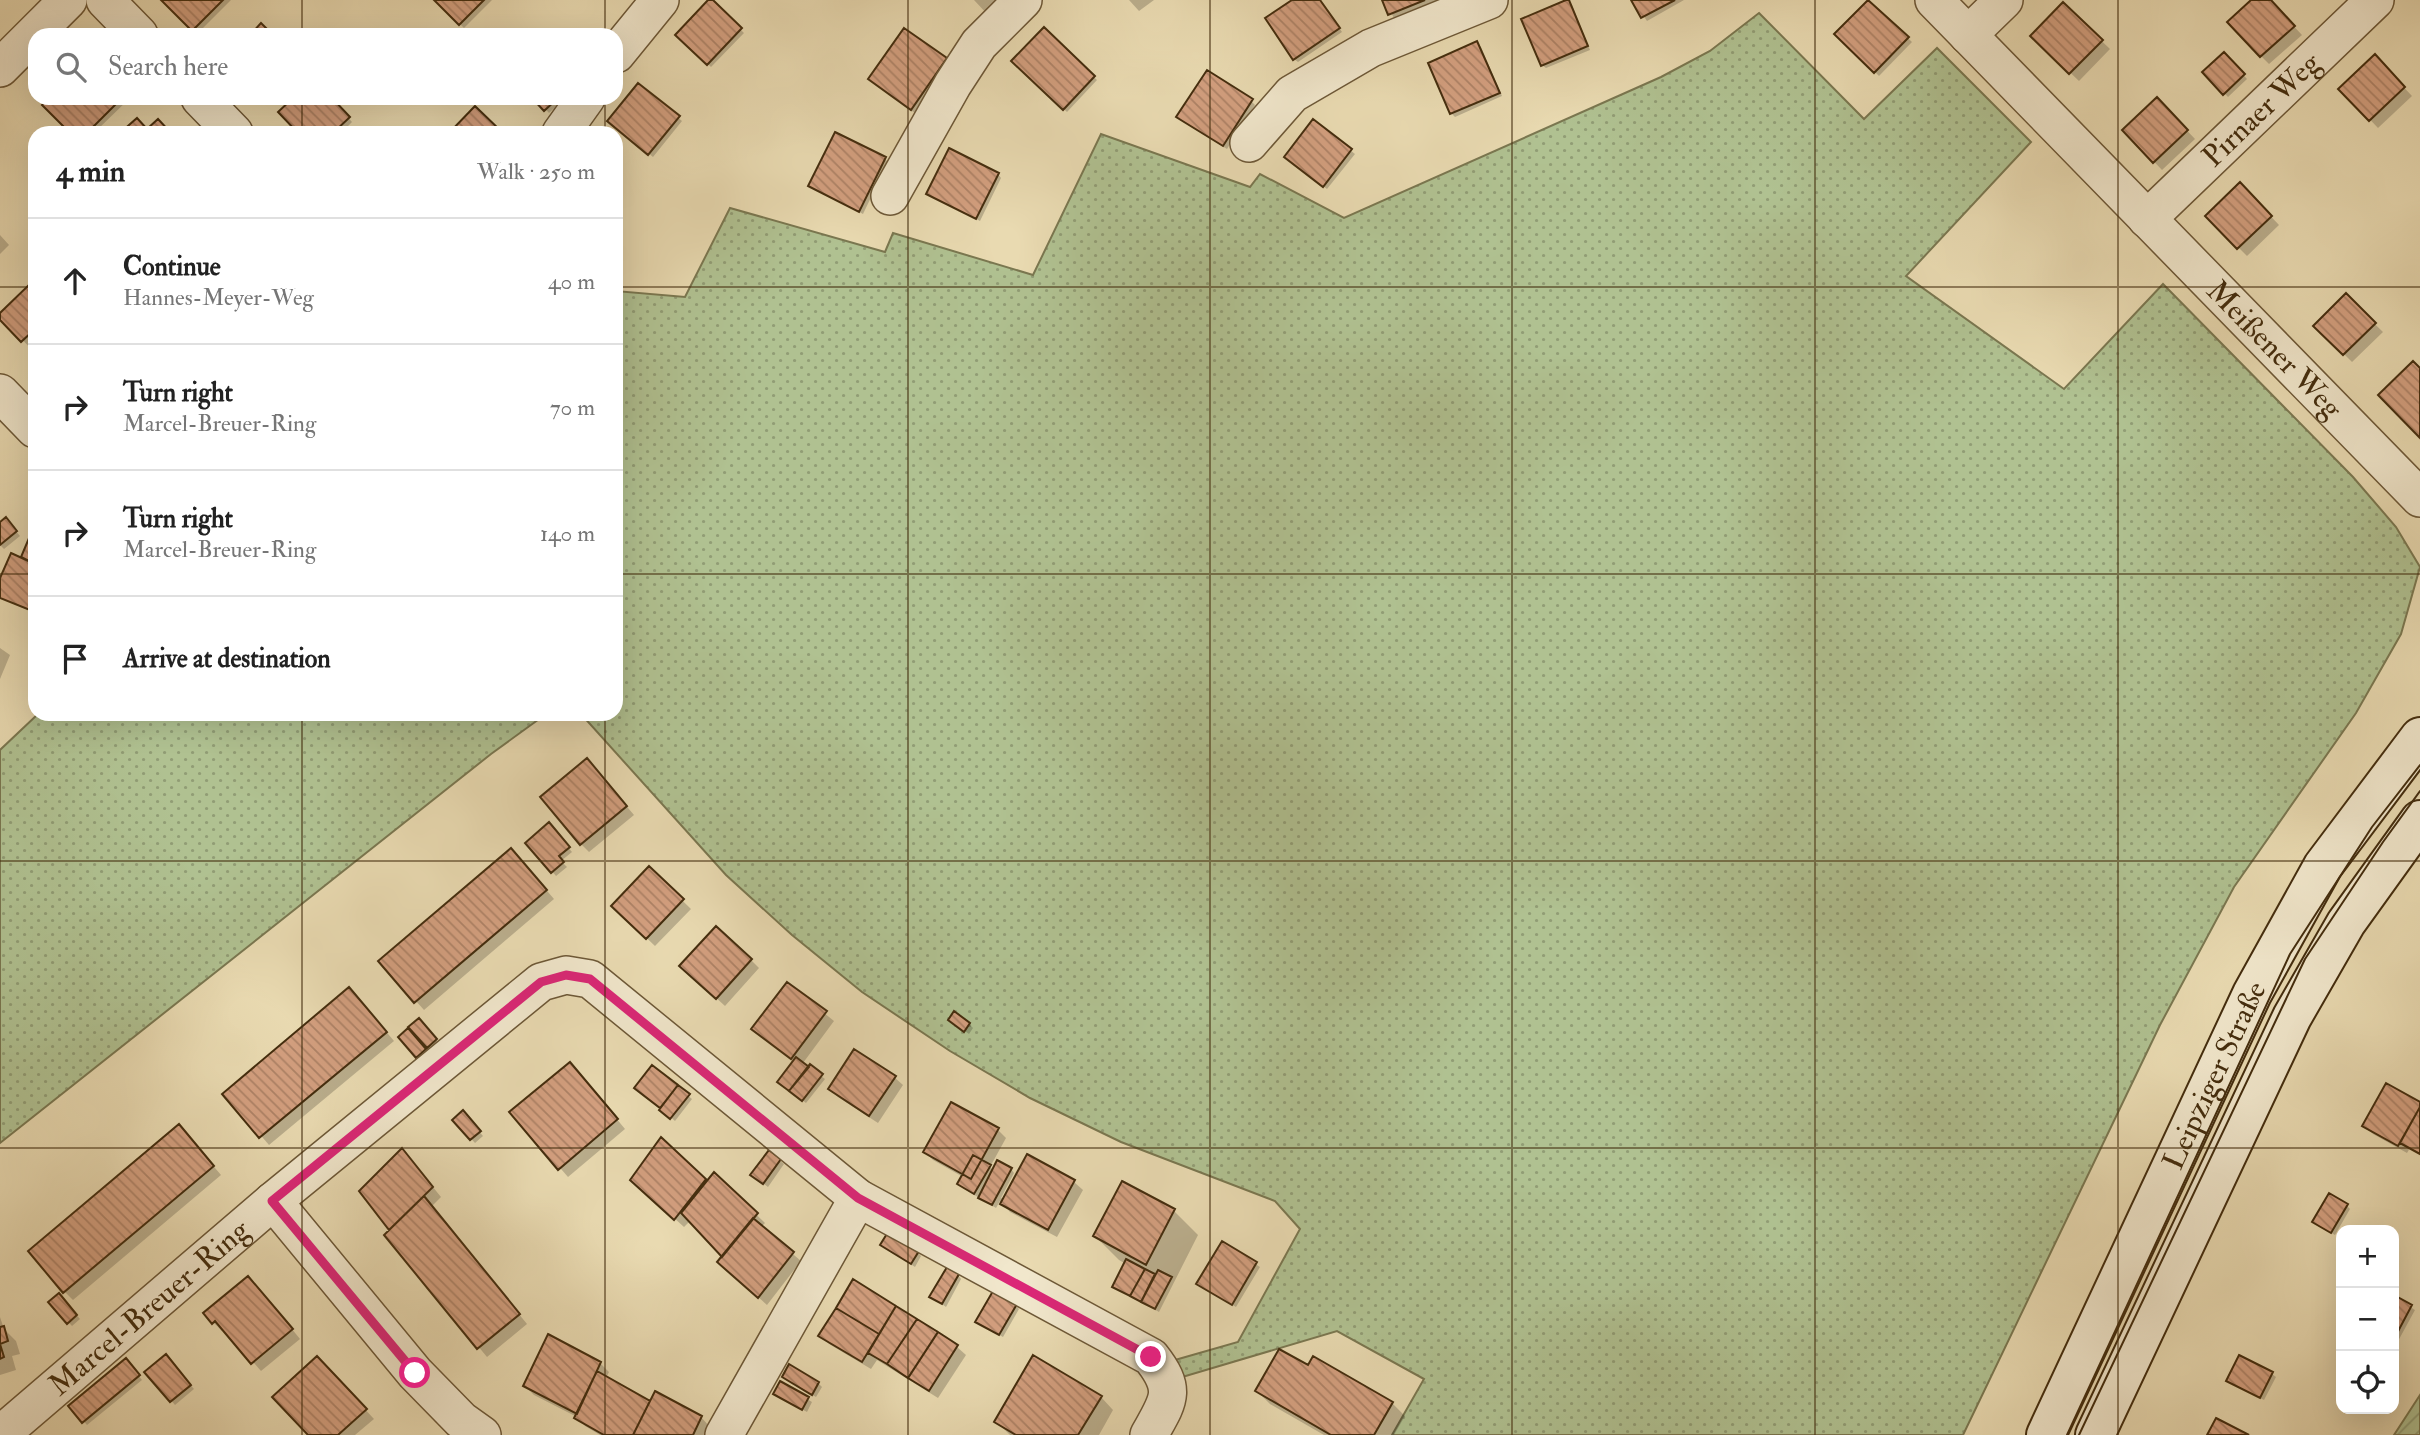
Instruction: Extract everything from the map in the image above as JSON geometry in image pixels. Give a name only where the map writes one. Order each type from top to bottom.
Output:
[{"type":"main road","name":"Leipziger Straße","points":[[2046,1435],[2252,994],[2323,866],[2420,737]]},
{"type":"main road","name":"Leipziger Straße","points":[[2095,1435],[2292,1017],[2346,923],[2420,820]]},
{"type":"street","points":[[40,28],[68,0]]},
{"type":"street","points":[[105,0],[132,28]]},
{"type":"street","points":[[623,45],[660,0]]},
{"type":"street","points":[[890,196],[953,84],[979,44],[1023,0]]},
{"type":"street","points":[[1249,144],[1293,94],[1371,48],[1489,0]]},
{"type":"street","name":"Meißener Weg","points":[[1934,0],[2045,114],[2050,147],[2094,190],[2138,209],[2420,498]]},
{"type":"street","points":[[1968,35],[2004,0]]},
{"type":"street","name":"Pirnaer Weg","points":[[2138,209],[2375,0]]},
{"type":"street","points":[[0,68],[28,40]]},
{"type":"street","points":[[207,105],[227,126]]},
{"type":"street","points":[[566,126],[581,105]]},
{"type":"street","points":[[0,393],[28,422]]},
{"type":"street","name":"Marcel-Breuer-Ring","points":[[0,1435],[272,1201],[541,982],[566,975],[590,979],[858,1198],[1151,1357],[1165,1374],[1168,1400],[1149,1435]]},
{"type":"street","points":[[724,1435],[858,1198]]},
{"type":"street","points":[[272,1201],[415,1373],[461,1420],[482,1435]]},
{"type":"green space","points":[[1759,13],[1864,119],[1937,48],[2031,142],[1906,276],[2064,389],[2163,284],[2353,477],[2396,527],[2420,567],[2401,634],[2356,713],[2234,887],[2160,1025],[1963,1435],[1392,1435],[1424,1379],[1337,1331],[1179,1378],[1175,1360],[1238,1342],[1300,1229],[1275,1201],[1121,1142],[1030,1098],[950,1051],[862,992],[792,935],[726,875],[587,721],[623,721],[623,292],[685,297],[730,208],[885,252],[893,233],[1033,275],[1101,134],[1250,187],[1260,174],[1344,218],[1661,77],[1710,51]]},
{"type":"green space","points":[[31,721],[536,721],[491,754],[0,1143],[0,750]]},
{"type":"green space","points":[[2420,1395],[2420,1435],[2394,1435]]},
{"type":"building","points":[[161,0],[223,0],[195,28],[189,28]]},
{"type":"building","points":[[434,0],[484,0],[459,25]]},
{"type":"building","points":[[708,0],[713,0],[742,28],[707,65],[675,35]]},
{"type":"building","points":[[1292,0],[1320,0],[1340,28],[1293,60],[1265,18]]},
{"type":"building","points":[[1382,0],[1425,0],[1388,15]]},
{"type":"building","points":[[1569,0],[1588,46],[1541,66],[1521,19]]},
{"type":"building","points":[[1631,0],[1675,0],[1641,18]]},
{"type":"building","points":[[1868,0],[1909,37],[1874,73],[1834,34]]},
{"type":"building","points":[[2251,0],[2271,0],[2295,26],[2260,57],[2227,22]]},
{"type":"building","points":[[2063,2],[2103,40],[2069,74],[2030,36]]},
{"type":"building","points":[[1044,27],[1095,76],[1063,110],[1011,61]]},
{"type":"building","points":[[904,28],[947,58],[911,110],[868,79]]},
{"type":"building","points":[[1477,41],[1500,93],[1450,114],[1428,63]]},
{"type":"building","points":[[2224,52],[2245,74],[2223,95],[2202,72]]},
{"type":"building","points":[[2375,54],[2405,87],[2369,121],[2338,89]]},
{"type":"building","points":[[1207,70],[1253,99],[1223,146],[1176,117]]},
{"type":"building","points":[[638,83],[680,116],[648,155],[623,134],[623,126],[613,126],[607,121],[623,105]]},
{"type":"building","points":[[2157,97],[2188,130],[2153,163],[2122,130]]},
{"type":"building","points":[[42,105],[115,105],[94,126],[63,126]]},
{"type":"building","points":[[286,105],[339,105],[350,117],[340,126],[291,126],[278,112]]},
{"type":"building","points":[[538,105],[550,105],[544,111]]},
{"type":"building","points":[[475,106],[496,126],[456,126]]},
{"type":"building","points":[[137,118],[144,126],[128,126]]},
{"type":"building","points":[[158,119],[164,126],[150,126]]},
{"type":"building","points":[[1313,119],[1352,149],[1323,187],[1284,157]]},
{"type":"building","points":[[835,132],[886,157],[859,212],[808,186]]},
{"type":"building","points":[[949,148],[999,173],[976,219],[926,194]]},
{"type":"building","points":[[2240,182],[2272,216],[2237,249],[2205,216]]},
{"type":"building","points":[[28,286],[28,336],[21,342],[0,320],[0,313]]},
{"type":"building","points":[[2346,293],[2376,323],[2343,355],[2313,326]]},
{"type":"building","points":[[2413,361],[2420,368],[2420,438],[2378,395]]},
{"type":"building","points":[[6,517],[17,531],[0,545],[0,522]]},
{"type":"building","points":[[28,540],[28,560],[21,557]]},
{"type":"building","points":[[11,553],[28,561],[28,609],[0,598],[0,578]]},
{"type":"building","points":[[587,758],[627,806],[580,845],[540,797]]},
{"type":"building","points":[[549,822],[570,847],[559,856],[564,862],[551,873],[525,843]]},
{"type":"building","points":[[511,848],[547,890],[414,1003],[378,961]]},
{"type":"building","points":[[649,866],[684,899],[646,939],[611,906]]},
{"type":"building","points":[[716,926],[752,959],[716,999],[679,966]]},
{"type":"building","points":[[787,982],[827,1011],[791,1059],[751,1029]]},
{"type":"building","points":[[349,987],[387,1032],[259,1138],[222,1094]]},
{"type":"building","points":[[954,1011],[970,1023],[964,1032],[948,1020]]},
{"type":"building","points":[[419,1018],[437,1039],[427,1048],[408,1027]]},
{"type":"building","points":[[408,1028],[426,1049],[416,1058],[398,1037]]},
{"type":"building","points":[[854,1049],[896,1076],[869,1116],[828,1089]]},
{"type":"building","points":[[796,1057],[809,1067],[789,1091],[777,1082]]},
{"type":"building","points":[[570,1062],[618,1119],[558,1170],[509,1112]]},
{"type":"building","points":[[810,1064],[823,1074],[802,1101],[789,1091]]},
{"type":"building","points":[[652,1065],[678,1085],[660,1108],[634,1088]]},
{"type":"building","points":[[2386,1083],[2420,1102],[2420,1107],[2398,1146],[2362,1126]]},
{"type":"building","points":[[678,1085],[690,1094],[670,1119],[659,1110]]},
{"type":"building","points":[[951,1102],[999,1128],[971,1179],[923,1152]]},
{"type":"building","points":[[2420,1107],[2420,1154],[2400,1143]]},
{"type":"building","points":[[463,1110],[481,1131],[470,1140],[452,1120]]},
{"type":"building","points":[[179,1124],[214,1166],[63,1293],[28,1251]]},
{"type":"building","points":[[661,1137],[706,1179],[674,1220],[630,1180]]},
{"type":"building","points":[[402,1148],[433,1187],[389,1230],[359,1191]]},
{"type":"building","points":[[769,1150],[781,1159],[763,1184],[750,1175]]},
{"type":"building","points":[[1027,1154],[1075,1180],[1048,1230],[1000,1204]]},
{"type":"building","points":[[973,1155],[991,1165],[974,1194],[957,1184]]},
{"type":"building","points":[[997,1160],[1012,1168],[992,1205],[978,1198]]},
{"type":"building","points":[[714,1172],[758,1213],[722,1257],[681,1213]]},
{"type":"building","points":[[1122,1181],[1175,1209],[1146,1265],[1093,1236]]},
{"type":"building","points":[[2329,1193],[2348,1204],[2331,1233],[2312,1222]]},
{"type":"building","points":[[424,1196],[520,1314],[477,1349],[384,1235]]},
{"type":"building","points":[[753,1218],[794,1252],[758,1298],[717,1262]]},
{"type":"building","points":[[888,1232],[919,1251],[911,1264],[880,1245]]},
{"type":"building","points":[[1222,1241],[1257,1262],[1232,1305],[1196,1284]]},
{"type":"building","points":[[1126,1259],[1145,1269],[1130,1296],[1112,1287]]},
{"type":"building","points":[[947,1267],[959,1274],[942,1304],[929,1297]]},
{"type":"building","points":[[1145,1269],[1155,1274],[1141,1302],[1130,1296]]},
{"type":"building","points":[[1158,1270],[1172,1277],[1155,1309],[1141,1302]]},
{"type":"building","points":[[248,1276],[293,1329],[251,1364],[215,1321],[212,1324],[203,1313]]},
{"type":"building","points":[[853,1279],[896,1306],[879,1334],[836,1308]]},
{"type":"building","points":[[993,1291],[1017,1304],[999,1335],[975,1322]]},
{"type":"building","points":[[59,1293],[77,1315],[67,1324],[48,1302]]},
{"type":"building","points":[[2399,1298],[2412,1305],[2399,1330]]},
{"type":"building","points":[[896,1306],[917,1319],[887,1364],[868,1353]]},
{"type":"building","points":[[836,1308],[879,1334],[862,1362],[818,1336]]},
{"type":"building","points":[[917,1319],[938,1332],[908,1378],[887,1364]]},
{"type":"building","points":[[4,1326],[8,1341],[0,1344],[0,1327]]},
{"type":"building","points":[[938,1332],[958,1345],[929,1391],[908,1378]]},
{"type":"building","points":[[548,1334],[601,1362],[577,1414],[523,1386]]},
{"type":"building","points":[[1279,1349],[1308,1365],[1313,1356],[1393,1402],[1374,1435],[1331,1435],[1255,1391]]},
{"type":"building","points":[[166,1354],[191,1385],[170,1402],[144,1372]]},
{"type":"building","points":[[1033,1355],[1102,1396],[1078,1435],[1016,1435],[994,1422]]},
{"type":"building","points":[[2239,1355],[2273,1372],[2260,1398],[2226,1381]]},
{"type":"building","points":[[317,1356],[367,1409],[338,1435],[308,1435],[272,1397]]},
{"type":"building","points":[[126,1358],[140,1375],[82,1423],[68,1406]]},
{"type":"building","points":[[789,1364],[819,1382],[812,1395],[782,1377]]},
{"type":"building","points":[[597,1371],[650,1401],[633,1435],[604,1435],[574,1418]]},
{"type":"building","points":[[780,1381],[809,1397],[802,1410],[773,1394]]},
{"type":"building","points":[[655,1391],[702,1416],[693,1435],[633,1435]]},
{"type":"building","points":[[2216,1418],[2249,1435],[2207,1435]]},
{"type":"tram line","points":[[2067,1435],[2290,954],[2372,827],[2420,765]]},
{"type":"tram line","points":[[2079,1435],[2305,959],[2420,791]]},
{"type":"route","points":[[415,1373],[272,1201],[541,982],[566,975],[590,979],[858,1198],[1151,1357]]}]
